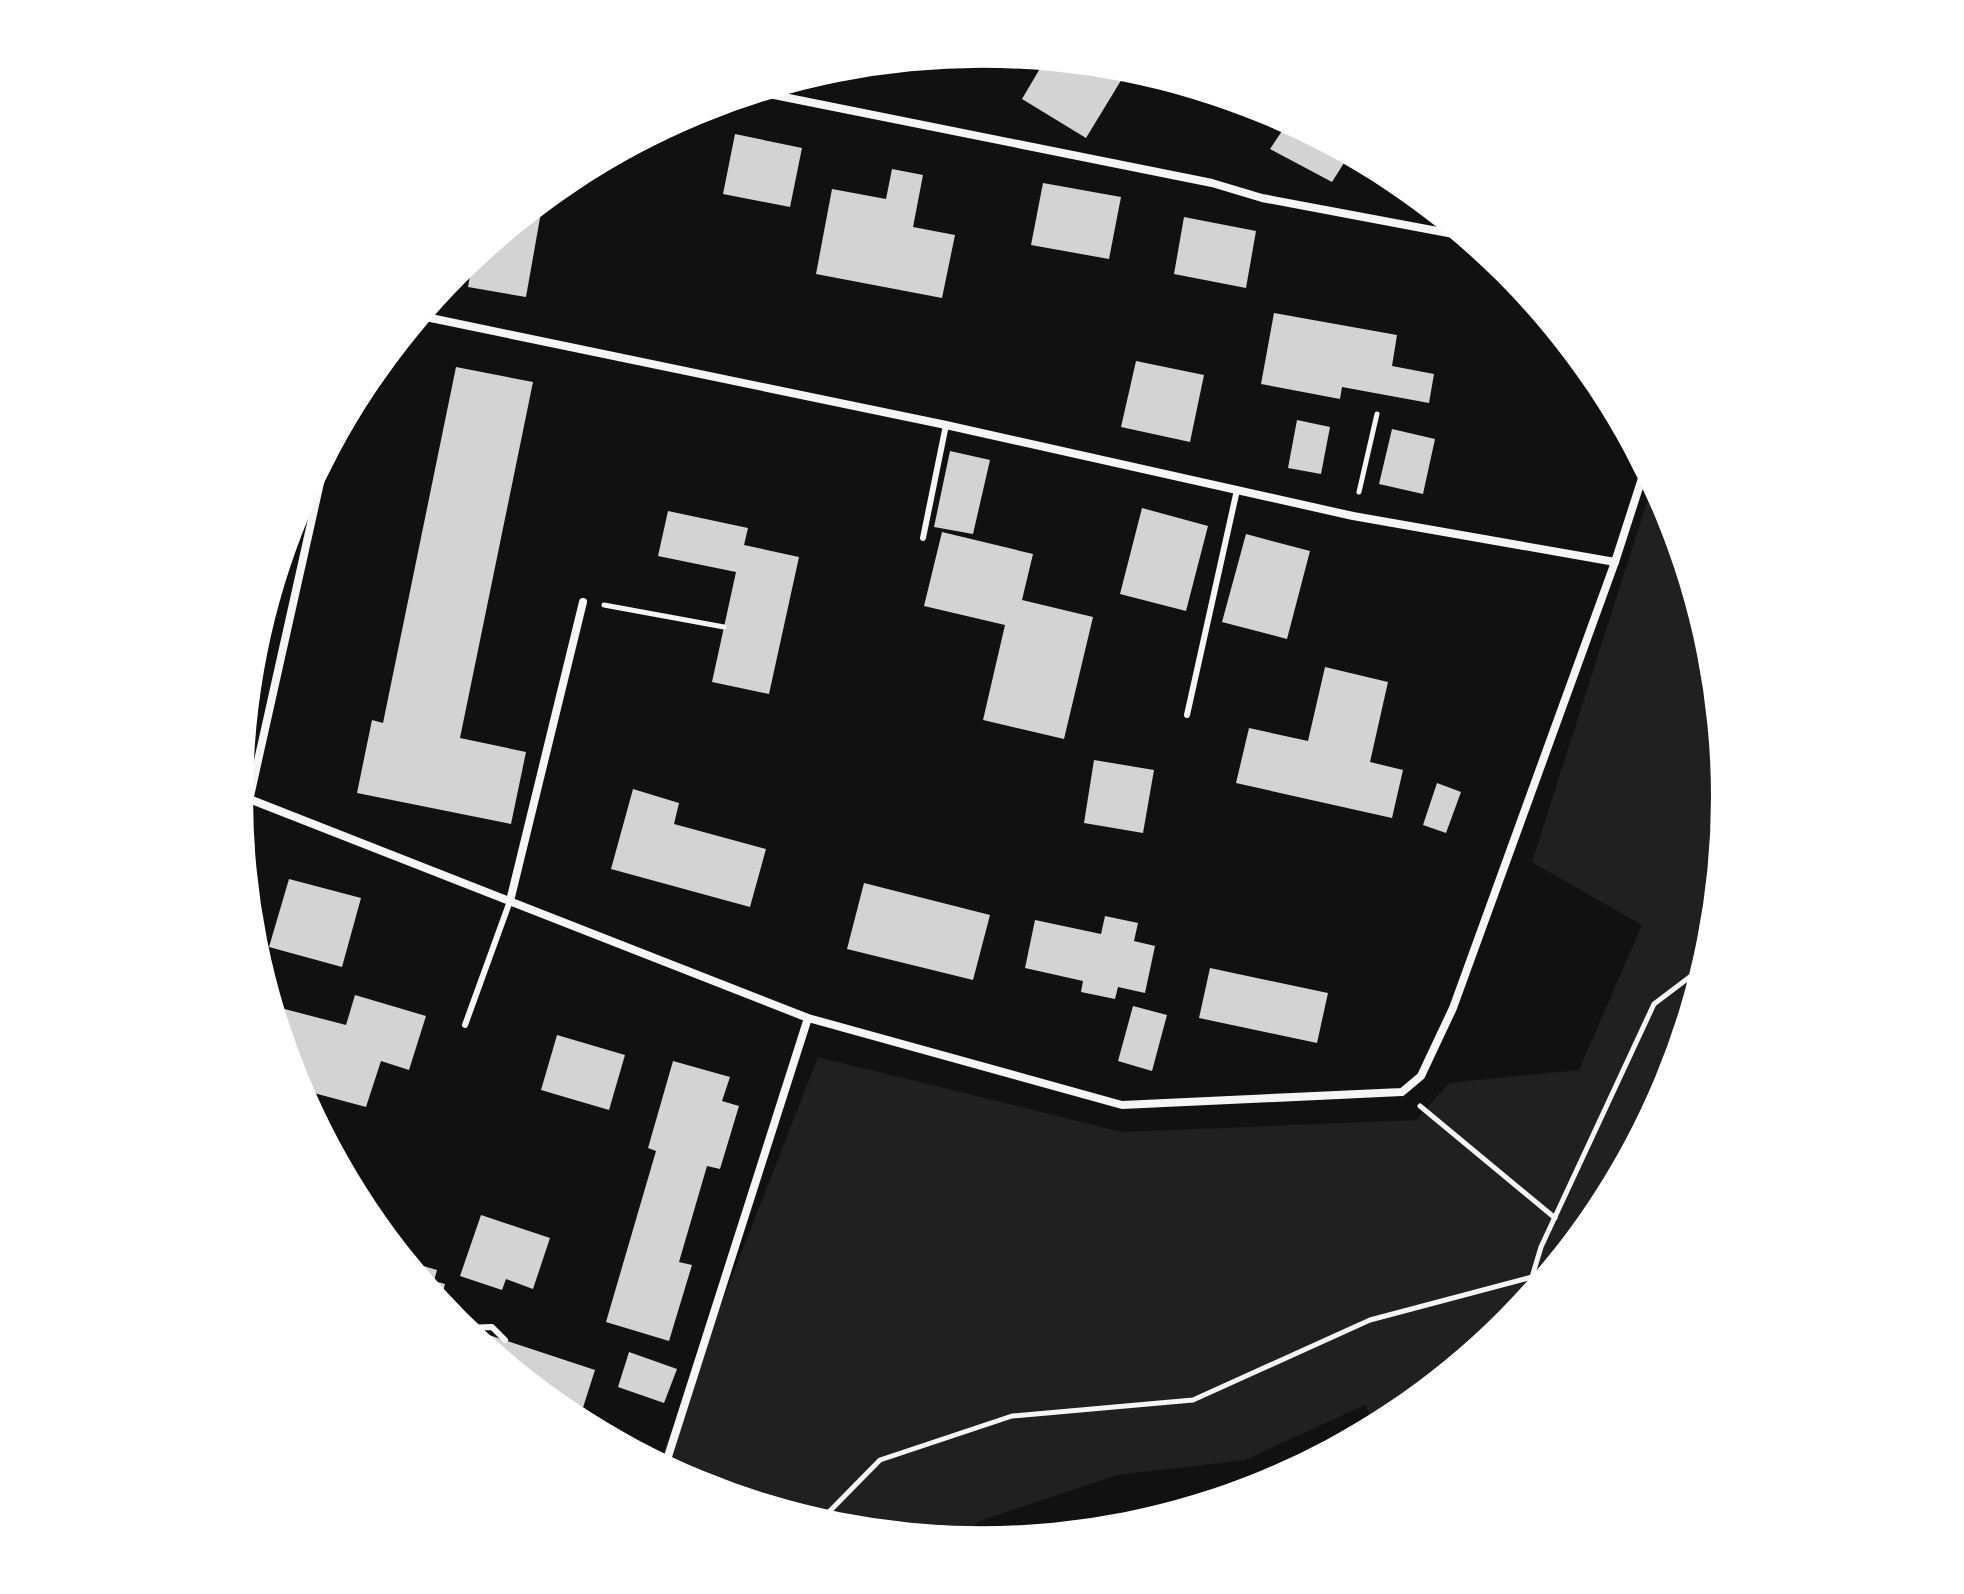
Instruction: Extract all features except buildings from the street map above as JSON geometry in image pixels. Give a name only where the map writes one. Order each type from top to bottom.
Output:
[{"type":"street","points":[[782,97],[1212,183],[1289,204],[1442,232]]},
{"type":"street","points":[[432,318],[946,425],[1353,516],[1615,562]]},
{"type":"street","points":[[253,799],[808,1018],[1122,1105],[1402,1092],[1421,1076],[1453,1008],[1615,562],[1640,484]]},
{"type":"street","points":[[253,793],[276,673],[315,502]]},
{"type":"street","points":[[510,901],[583,602]]},
{"type":"street","points":[[669,1455],[808,1018]]},
{"type":"lane","points":[[923,538],[946,425]]},
{"type":"lane","points":[[1187,715],[1237,490]]},
{"type":"lane","points":[[465,1025],[510,901]]},
{"type":"lane","points":[[483,1327],[492,1327],[505,1340]]},
{"type":"path","points":[[1353,516],[1377,414]]},
{"type":"path","points":[[583,602],[724,627]]},
{"type":"path","points":[[1533,1274],[1555,1218],[1654,1004],[1688,979]]},
{"type":"path","points":[[1402,1092],[1555,1218]]},
{"type":"path","points":[[831,1510],[880,1460],[1012,1416],[1193,1400],[1370,1320],[1530,1277]]},
{"type":"shaded area","points":[[1648,500],[1686,608],[1705,702],[1711,797],[1705,892],[1697,939],[1686,986],[1656,1076],[1613,1162],[1588,1202],[1530,1278],[1463,1345],[1370,1414],[1365,1405],[1245,1460],[1117,1475],[979,1521],[975,1526],[887,1520],[793,1501],[703,1471],[663,1452],[818,1057],[1122,1132],[1416,1120],[1449,1083],[1579,1070],[1642,925],[1532,862]]}]
